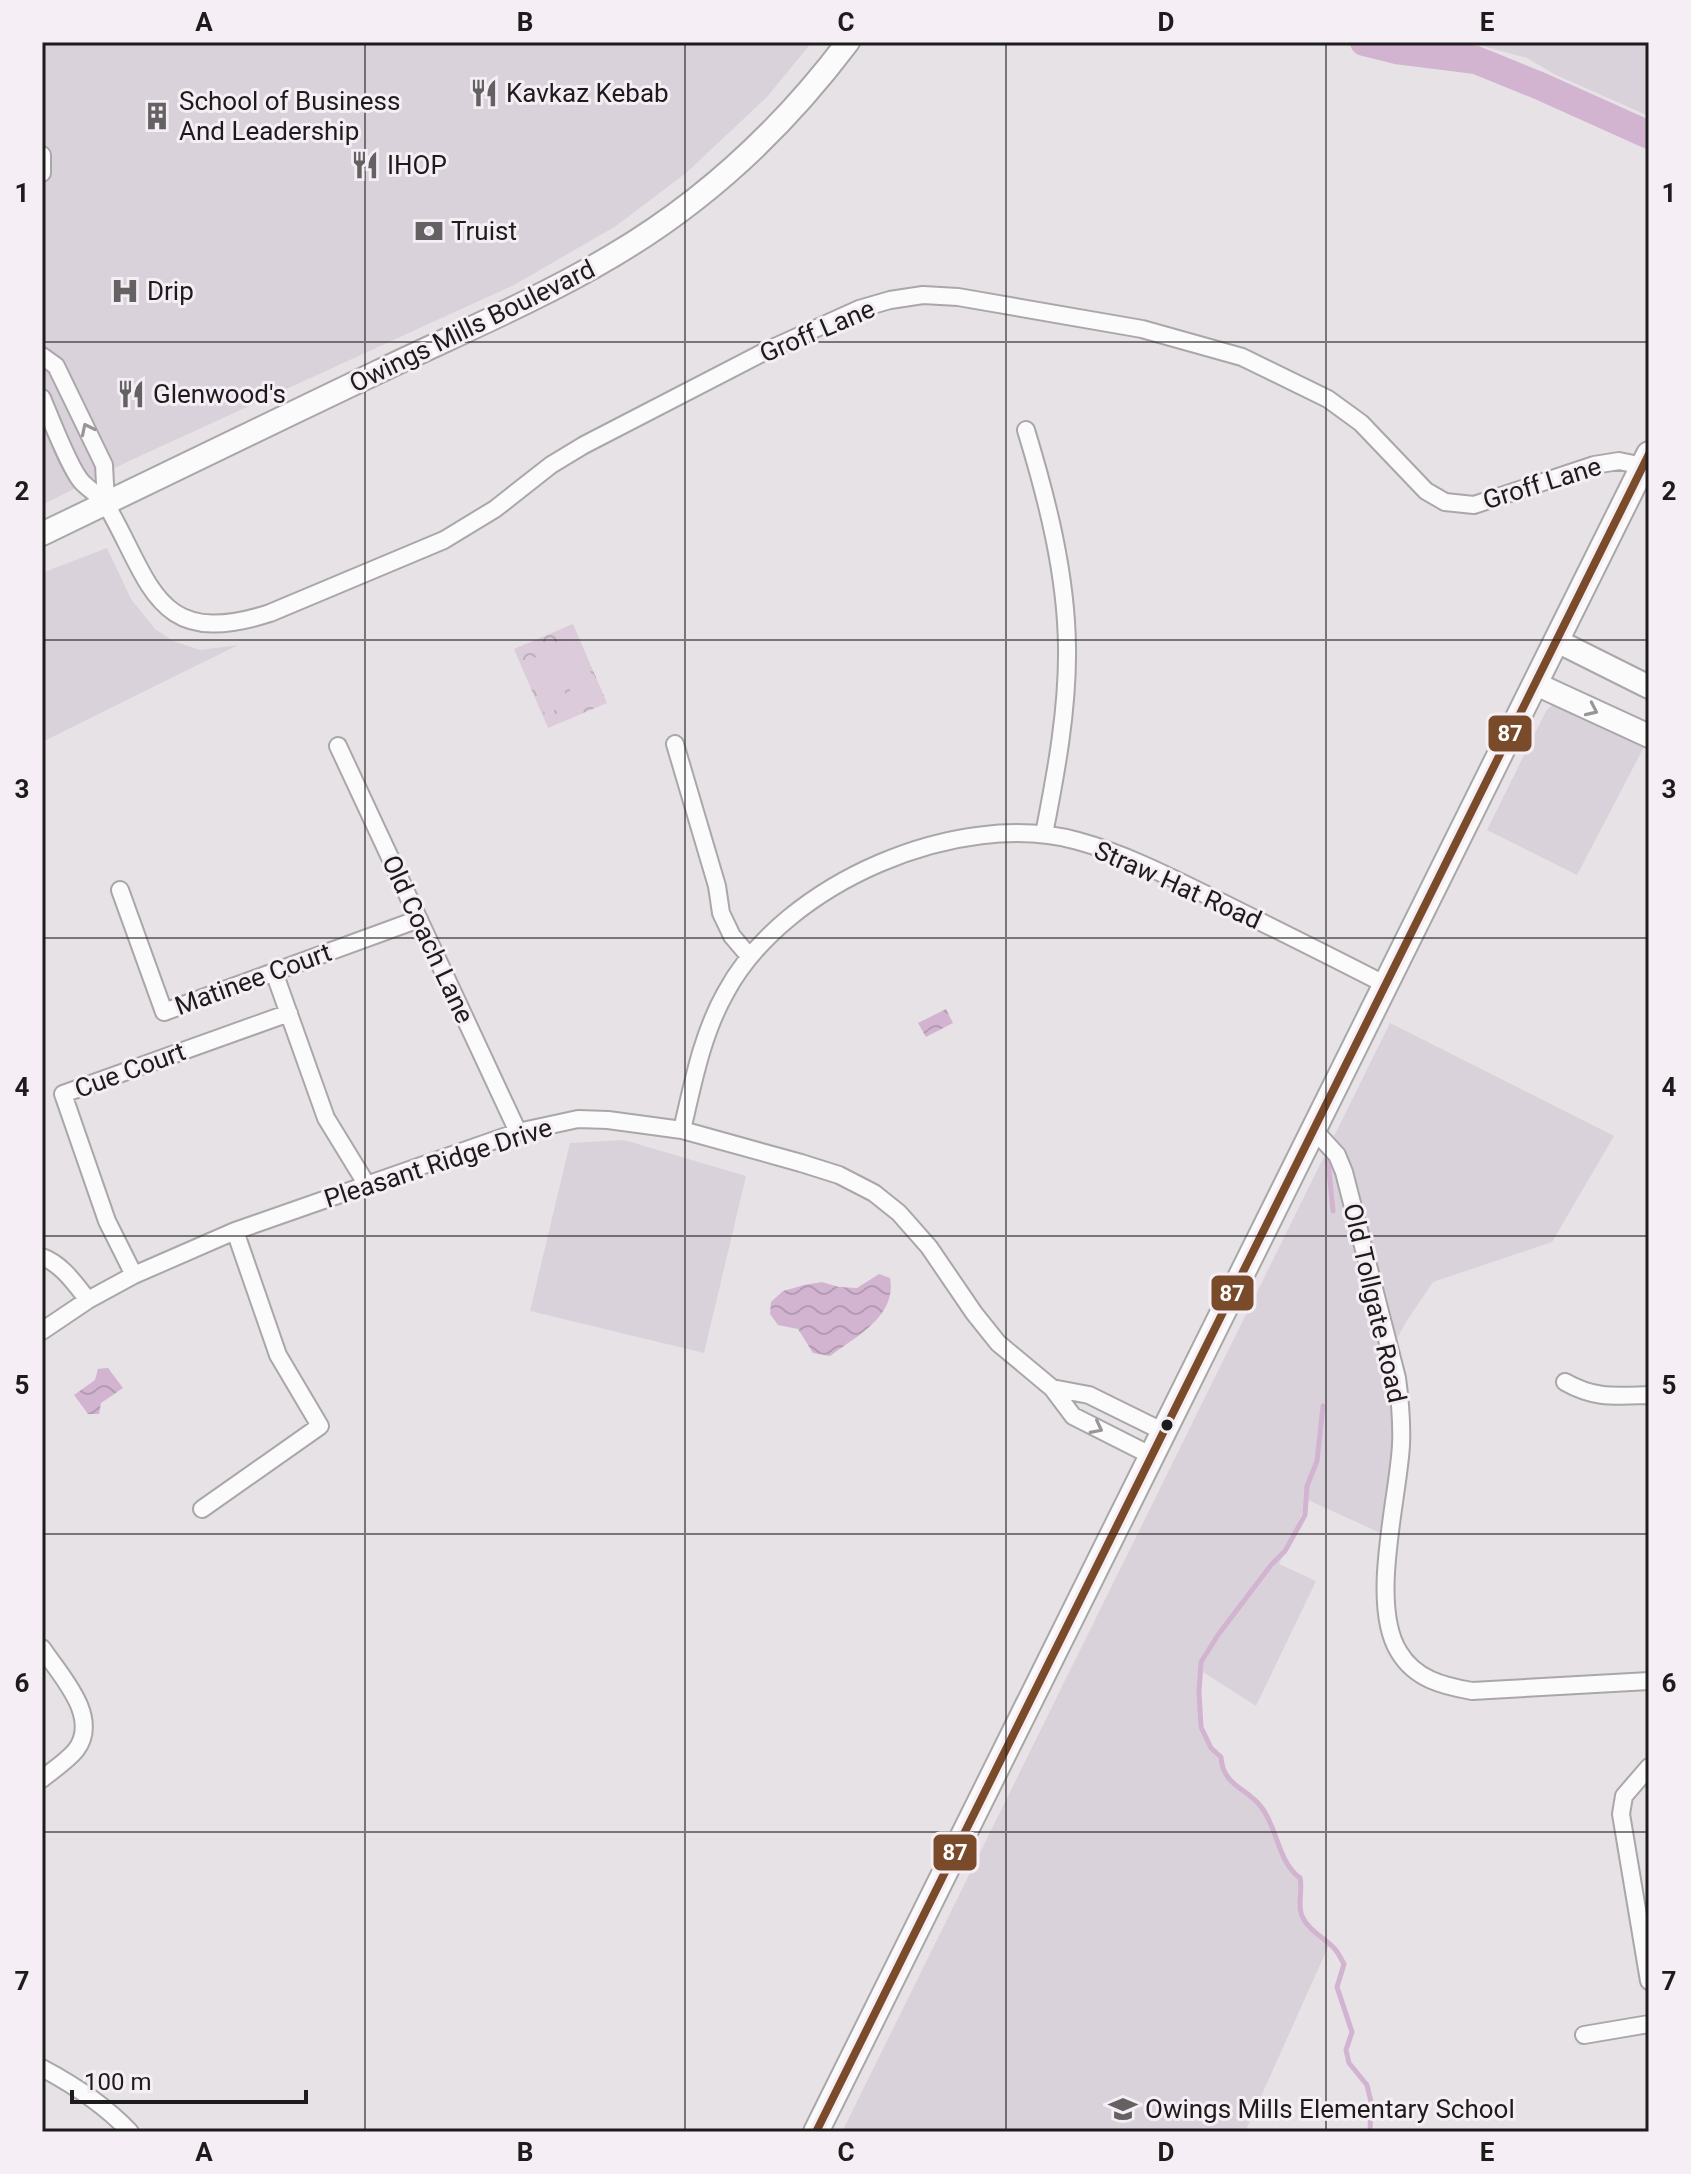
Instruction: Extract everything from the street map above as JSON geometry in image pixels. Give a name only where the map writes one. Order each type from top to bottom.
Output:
[{"type":"main road","name":"Owings Mills Boulevard","points":[[42,534],[542,293],[615,254],[674,215],[753,149],[805,96],[848,42]]},
{"type":"main road","points":[[816,2132],[1646,460]]},
{"type":"main road","points":[[1557,641],[1649,687]]},
{"type":"main road","points":[[1536,684],[1649,736]]},
{"type":"street","points":[[42,155],[42,173]]},
{"type":"street","name":"Groff Lane","points":[[106,503],[150,589],[165,607],[198,621],[247,621],[444,540],[495,509],[551,465],[584,445],[796,337],[859,309],[923,295],[958,297],[1142,329],[1242,357],[1328,399],[1361,423],[1426,491],[1445,502],[1474,505],[1594,465],[1646,460]]},
{"type":"street","points":[[42,356],[56,366],[104,465],[106,503]]},
{"type":"street","points":[[72,400],[45,404],[80,480],[106,503]]},
{"type":"street","points":[[1026,430],[1056,554],[1067,646],[1059,751],[1044,834]]},
{"type":"street","points":[[675,744],[717,886],[721,913],[732,936],[749,956]]},
{"type":"street","name":"Old Coach Lane","points":[[338,746],[518,1132]]},
{"type":"street","name":"Straw Hat Road","points":[[682,1130],[711,1021],[749,956],[785,920],[824,892],[899,857],[970,837],[1004,833],[1044,834],[1099,847],[1165,874],[1386,985]]},
{"type":"street","name":"Matinee Court","points":[[120,890],[164,1012],[419,919]]},
{"type":"street","points":[[274,972],[326,1118],[367,1185]]},
{"type":"street","name":"Cue Court","points":[[134,1275],[107,1221],[63,1094],[289,1013]]},
{"type":"street","name":"Pleasant Ridge Drive","points":[[42,1331],[88,1300],[134,1275],[235,1231],[518,1132],[578,1119],[608,1120],[682,1130],[839,1175],[874,1193],[899,1213],[929,1247],[998,1343],[1052,1388],[1073,1416],[1152,1456]]},
{"type":"street","name":"Old Tollgate Road","points":[[1315,1131],[1337,1155],[1344,1172],[1397,1378],[1401,1448],[1388,1550],[1387,1588],[1391,1633],[1399,1652],[1426,1678],[1444,1686],[1472,1691],[1649,1681]]},
{"type":"street","points":[[202,1509],[320,1426],[278,1355],[235,1231]]},
{"type":"street","points":[[42,1257],[69,1276],[88,1300]]},
{"type":"street","points":[[1565,1382],[1586,1394],[1609,1397],[1649,1395]]},
{"type":"street","name":"Pleasant Ridge Drive","points":[[1052,1388],[1089,1395],[1164,1432]]},
{"type":"street","points":[[42,1648],[77,1701],[85,1729],[75,1751],[42,1779]]},
{"type":"street","points":[[1649,1767],[1624,1796],[1621,1814],[1649,1981]]},
{"type":"street","points":[[1584,2035],[1649,2024]]},
{"type":"street","points":[[42,2068],[102,2106],[130,2132]]},
{"type":"shaded area","points":[[42,42],[812,42],[767,97],[686,173],[616,226],[514,285],[129,461],[42,505]]},
{"type":"shaded area","points":[[1468,42],[1649,42],[1649,116],[1556,75],[1527,58]]},
{"type":"shaded area","points":[[107,548],[131,599],[155,629],[173,641],[200,650],[238,645],[42,742],[42,573]]},
{"type":"shaded area","points":[[1551,706],[1559,706],[1645,745],[1577,875],[1487,830]]},
{"type":"shaded area","points":[[1390,1023],[1614,1136],[1552,1242],[1433,1282],[1406,1322],[1385,1361],[1391,1380],[1394,1448],[1385,1535],[1308,1500],[1279,1564],[1316,1581],[1256,1706],[1203,1672],[1200,1679],[1201,1727],[1211,1748],[1221,1757],[1222,1770],[1235,1785],[1257,1801],[1268,1817],[1285,1863],[1300,1878],[1302,1889],[1299,1899],[1303,1918],[1329,1945],[1245,2132],[842,2132]]},
{"type":"shaded area","points":[[624,1140],[746,1176],[704,1353],[530,1311],[570,1143]]},
{"type":"green space","points":[[573,624],[607,703],[548,728],[514,649]]},
{"type":"green space","points":[[576,639],[599,691],[575,701],[552,650]]},
{"type":"green space","points":[[547,652],[570,704],[545,714],[523,663]]},
{"type":"water","points":[[946,1009],[953,1023],[926,1037],[918,1023]]},
{"type":"water","points":[[879,1274],[890,1278],[891,1291],[881,1314],[863,1333],[830,1356],[813,1353],[798,1329],[778,1325],[770,1314],[771,1302],[783,1291],[822,1282],[857,1288]]},
{"type":"water","points":[[108,1368],[123,1388],[101,1403],[99,1414],[88,1414],[74,1395],[95,1380],[98,1369]]},
{"type":"waterway","points":[[1364,42],[1396,50],[1476,60],[1649,135]]},
{"type":"waterway","points":[[1328,1160],[1333,1211]]},
{"type":"waterway","points":[[1323,1406],[1317,1461],[1307,1486],[1305,1515],[1285,1551],[1218,1635],[1201,1662],[1201,1727],[1211,1748],[1221,1757],[1226,1775],[1262,1808],[1287,1863],[1300,1878],[1300,1906],[1305,1921],[1334,1948],[1344,1964],[1337,1987],[1352,2032],[1346,2050],[1349,2063],[1367,2085],[1371,2102],[1370,2132]]},
{"type":"transit line","name":"87","points":[[816,2132],[1649,454]]},
{"type":"place","name":"Kavkaz Kebab","points":[[484,93]]},
{"type":"place","name":"School of Business And Leadership","points":[[157,116]]},
{"type":"place","name":"IHOP","points":[[365,165]]},
{"type":"place","name":"Truist","points":[[429,231]]},
{"type":"place","name":"Drip","points":[[125,291]]},
{"type":"place","name":"Glenwood's","points":[[131,394]]},
{"type":"place","name":"Owings Mills Elementary School","points":[[1123,2109]]}]
